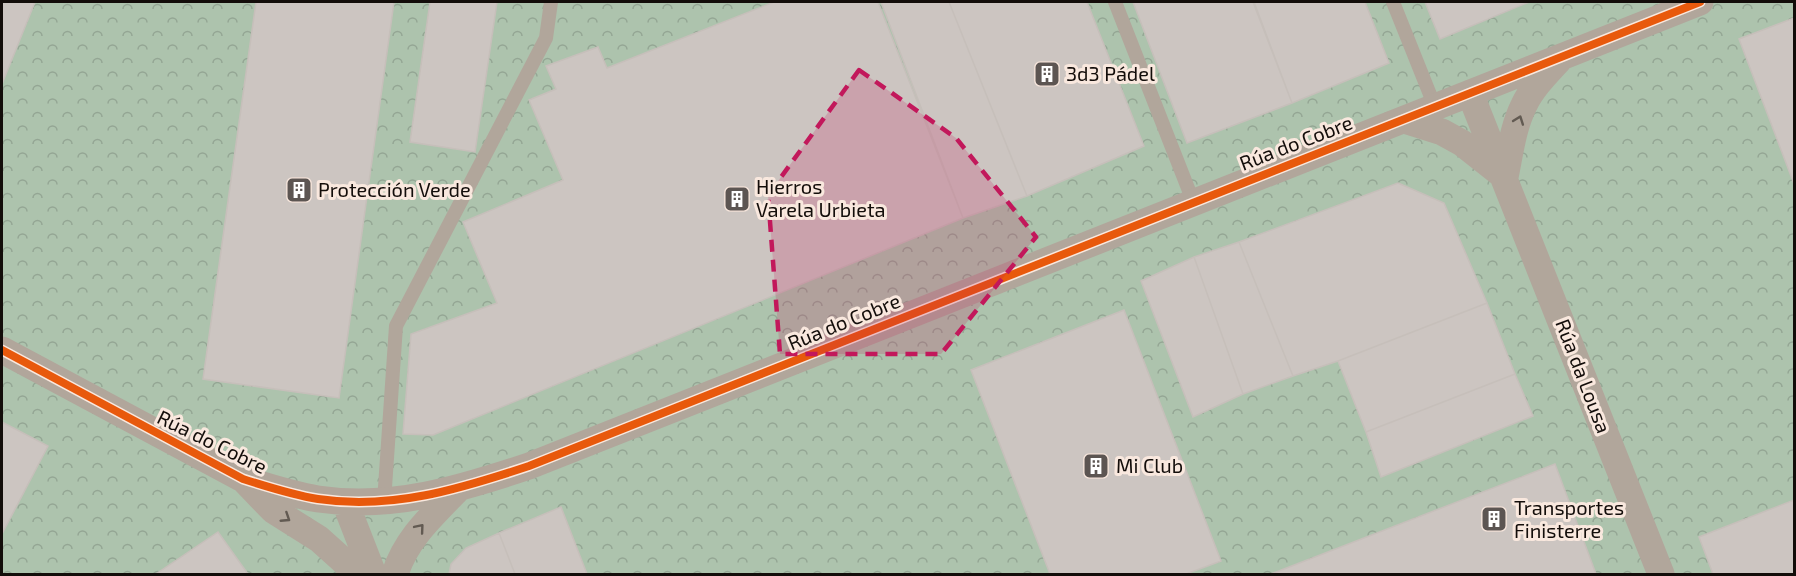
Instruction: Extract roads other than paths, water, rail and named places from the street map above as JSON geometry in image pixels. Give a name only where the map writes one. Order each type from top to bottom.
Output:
[{"type":"street","name":"Rúa do Cobre","points":[[2,350],[214,465],[243,478],[282,492],[345,502],[415,499],[457,490],[529,466],[1700,2]]},
{"type":"street","points":[[1404,120],[1442,132],[1462,143],[1505,177],[1515,131],[1524,104],[1538,83],[1563,55]]},
{"type":"street","name":"Rúa da Lousa","points":[[1470,93],[1661,574]]},
{"type":"street","points":[[243,478],[273,510],[319,539],[358,574]]},
{"type":"street","points":[[394,574],[407,546],[420,528],[457,490]]},
{"type":"street","points":[[345,502],[373,574]]},
{"type":"lane","points":[[384,502],[396,326],[546,38],[551,2]]},
{"type":"lane","points":[[1115,2],[1193,201]]},
{"type":"lane","points":[[1393,2],[1435,107]]},
{"type":"place","name":"3d3 Pádel","points":[[1047,74]]},
{"type":"place","name":"Protección Verde","points":[[299,190]]},
{"type":"place","name":"Hierros Varela Urbieta","points":[[737,199]]},
{"type":"place","name":"Mi Club","points":[[1096,466]]},
{"type":"place","name":"Transportes Finisterre","points":[[1494,519]]}]
